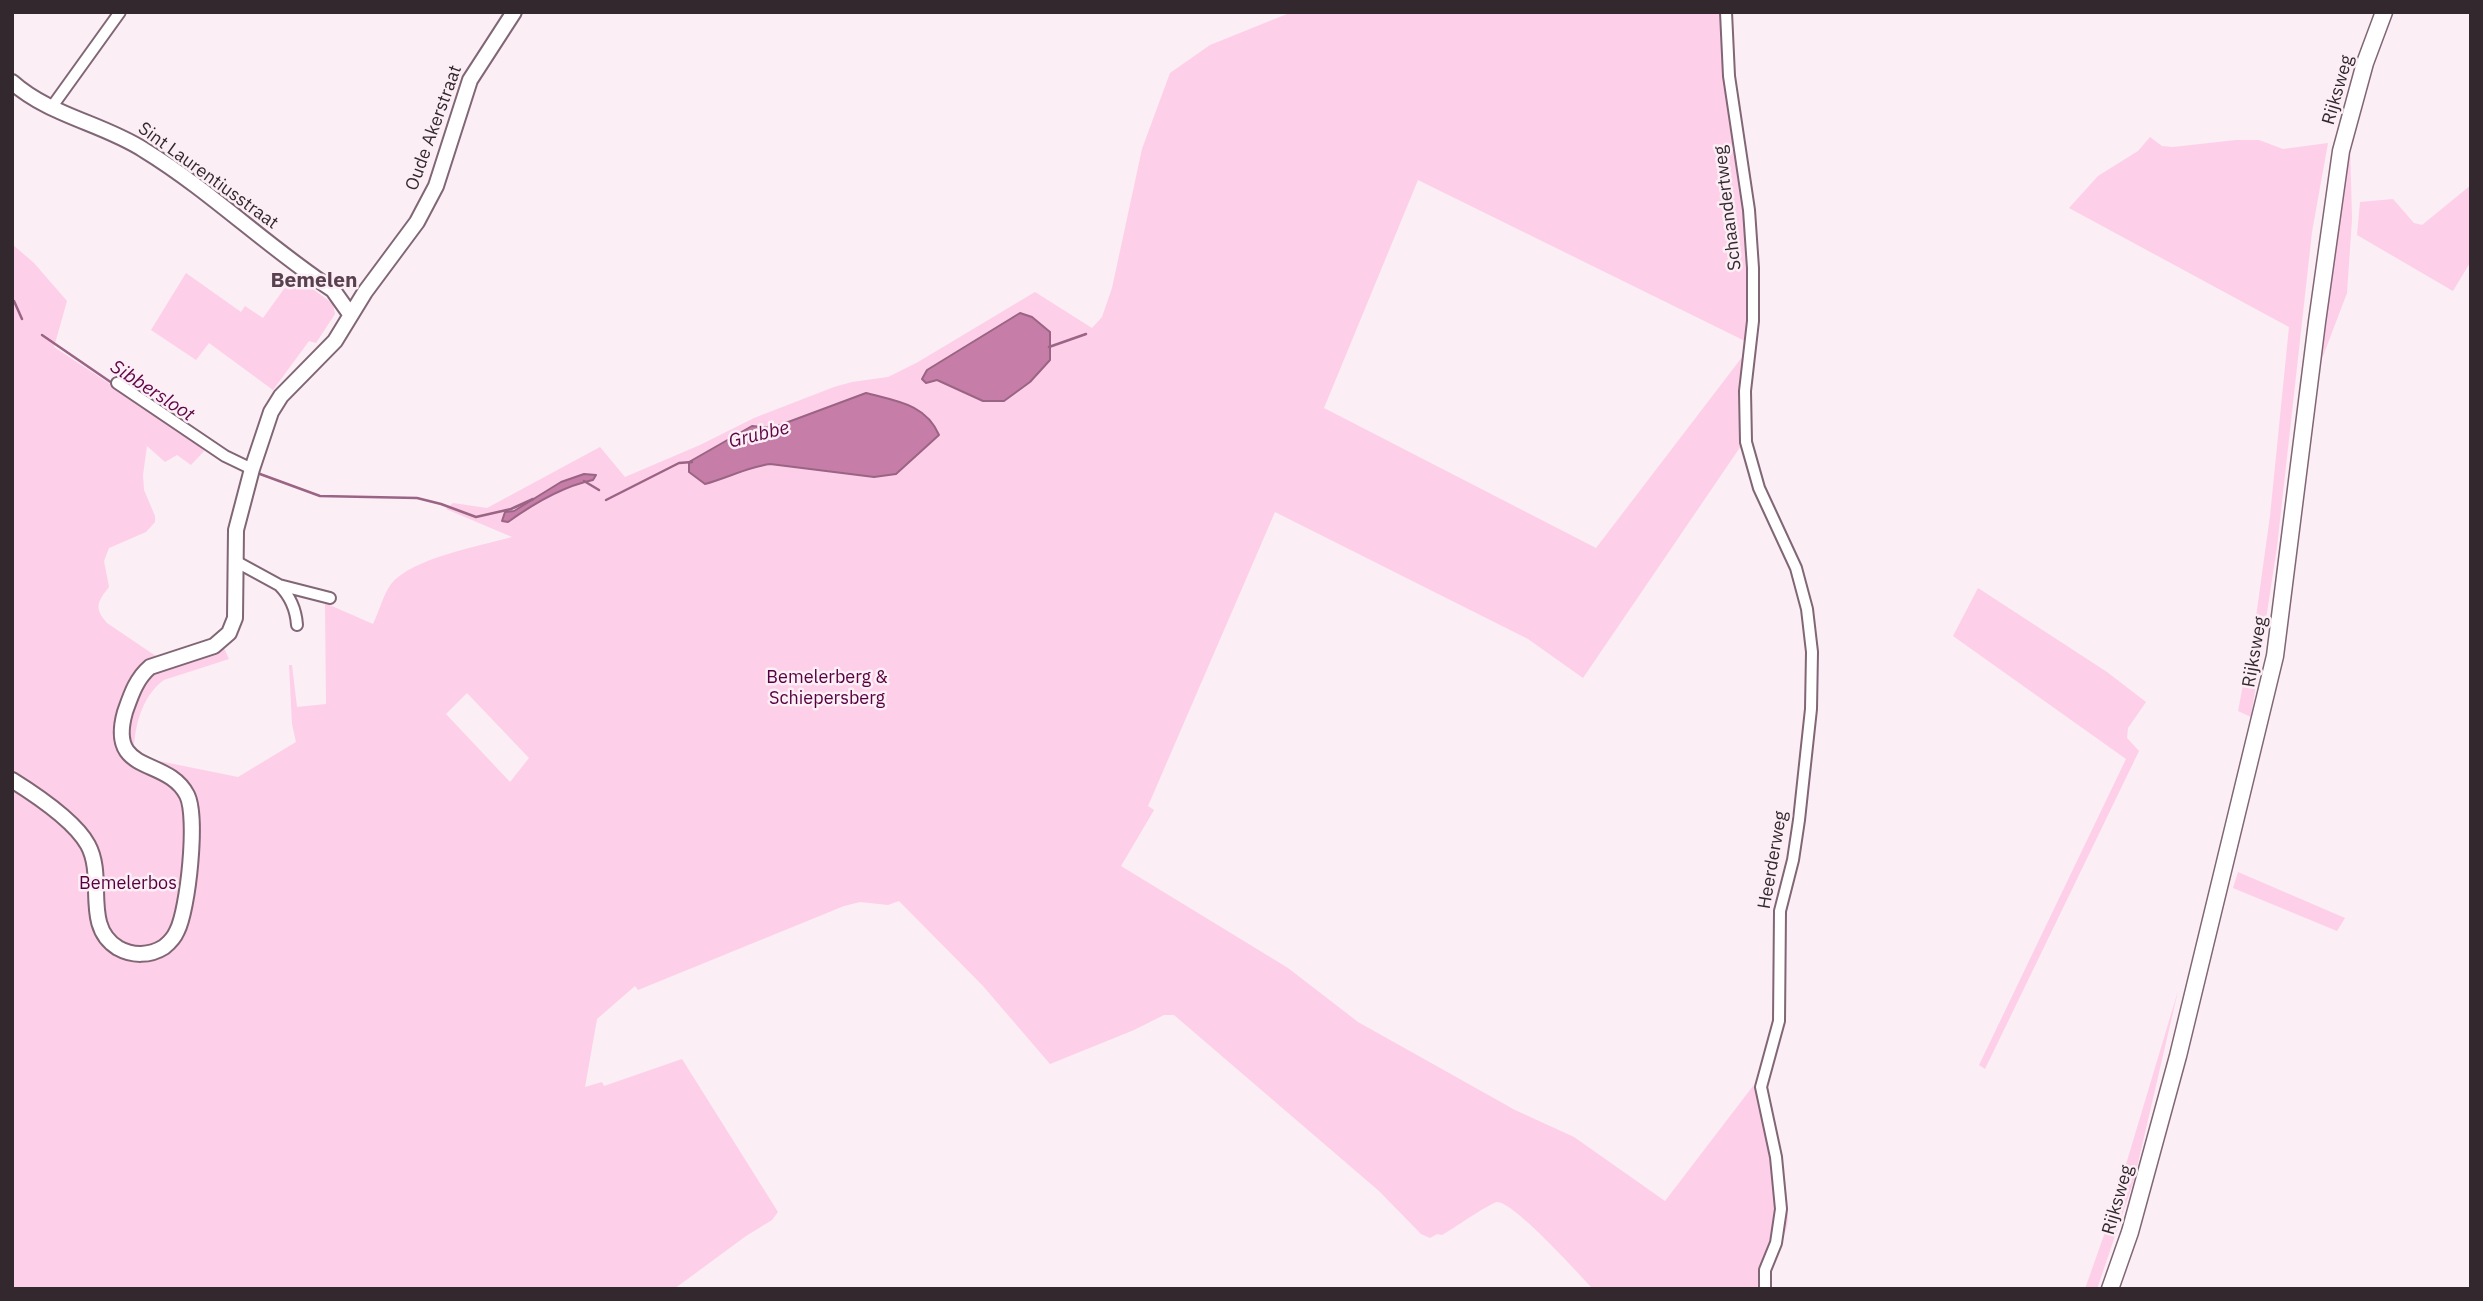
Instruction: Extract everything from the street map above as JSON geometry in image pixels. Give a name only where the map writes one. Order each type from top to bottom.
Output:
[{"type":"main road","name":"Rijksweg","points":[[2110,1289],[2130,1232],[2178,1056],[2276,656],[2317,322],[2342,151],[2365,63],[2384,12]]},
{"type":"street","points":[[51,108],[120,12]]},
{"type":"street","name":"Oude Akerstraat","points":[[12,780],[68,823],[89,846],[97,869],[98,920],[107,939],[131,953],[145,954],[161,949],[174,936],[183,915],[192,812],[185,793],[173,779],[163,772],[140,764],[128,754],[122,735],[124,718],[134,688],[145,671],[156,664],[214,646],[226,637],[232,628],[236,530],[265,425],[275,404],[289,387],[335,341],[350,314],[403,243],[428,202],[470,80],[514,12]]},
{"type":"street","name":"Schaandertweg","points":[[1727,12],[1729,76],[1751,227],[1754,282],[1752,334],[1745,391],[1746,442]]},
{"type":"street","name":"Sint Laurentiusstraat","points":[[12,82],[30,97],[51,108],[142,148],[333,290],[350,314]]},
{"type":"street","points":[[333,290],[365,292]]},
{"type":"street","points":[[117,383],[225,456],[252,469]]},
{"type":"street","name":"Heerderweg","points":[[1746,442],[1759,488],[1796,568],[1807,609],[1812,652],[1811,709],[1800,809],[1793,860],[1780,911],[1779,1021],[1762,1082],[1762,1099],[1776,1157],[1781,1209],[1776,1243],[1765,1270],[1765,1289]]},
{"type":"street","points":[[235,561],[279,585],[330,598]]},
{"type":"street","points":[[279,585],[292,605],[297,625]]},
{"type":"green space","name":"Bemelerberg & Schiepersberg","points":[[1292,12],[1721,12],[1727,102],[1744,202],[1747,240],[1750,304],[1747,342],[1418,180],[1324,408],[1596,548],[1746,352],[1745,440],[1583,678],[1528,639],[1275,512],[1148,806],[1154,810],[1121,866],[1288,968],[1358,1022],[1515,1110],[1574,1137],[1665,1201],[1753,1086],[1766,1085],[1783,1166],[1788,1215],[1785,1234],[1770,1272],[1769,1289],[1593,1289],[1531,1225],[1497,1202],[1442,1235],[1437,1234],[1430,1238],[1421,1234],[1379,1191],[1174,1015],[1164,1015],[1050,1064],[983,986],[899,901],[888,905],[860,902],[844,906],[638,990],[635,986],[597,1019],[585,1087],[602,1082],[604,1086],[682,1059],[778,1212],[772,1220],[674,1289],[12,1289],[12,244],[34,263],[67,301],[54,347],[207,448],[191,465],[177,455],[165,462],[147,446],[144,490],[155,522],[146,532],[109,548],[104,561],[109,587],[100,601],[99,609],[107,623],[172,667],[224,648],[229,659],[164,680],[157,686],[142,709],[134,745],[144,758],[238,777],[296,742],[292,724],[289,665],[292,665],[297,707],[326,704],[325,603],[373,624],[388,588],[401,575],[447,554],[512,537],[446,509],[453,503],[487,508],[600,447],[625,477],[754,418],[834,387],[888,377],[1035,292],[1092,328],[1102,317],[1112,288],[1142,149],[1170,73],[1210,45]],"holes":[[[591,475],[593,480],[549,496],[508,522],[505,513]],[[467,693],[529,758],[510,782],[446,714]]]},
{"type":"green space","points":[[2150,137],[2162,146],[2173,147],[2236,140],[2259,140],[2283,149],[2328,143],[2312,232],[2277,547],[2251,717],[2238,711],[2256,617],[2270,516],[2289,327],[2069,208],[2098,176],[2138,151]]},
{"type":"green space","points":[[2350,144],[2352,219],[2347,293],[2320,364],[2337,229]]},
{"type":"green space","points":[[2471,185],[2471,261],[2453,291],[2357,235],[2360,202],[2393,199],[2414,223],[2422,225]]},
{"type":"green space","points":[[186,273],[241,312],[245,306],[263,318],[294,275],[333,304],[335,314],[316,343],[309,341],[273,390],[209,343],[196,360],[151,330]]},
{"type":"green space","points":[[1978,588],[2107,672],[2146,702],[2128,728],[2127,738],[2139,751],[1985,1069],[1979,1065],[2126,759],[1953,636]]},
{"type":"green space","points":[[2238,872],[2345,918],[2337,931],[2233,888]]},
{"type":"green space","points":[[2178,991],[2134,1180],[2097,1289],[2085,1289],[2124,1178],[2132,1179],[2124,1171]]},
{"type":"water","points":[[1020,313],[1032,317],[1050,332],[1050,360],[1030,382],[1004,401],[983,401],[937,380],[926,383],[922,379],[927,370]]},
{"type":"water","points":[[866,393],[918,410],[926,416],[939,435],[896,474],[874,477],[770,464],[705,484],[689,472],[689,462],[752,426],[772,428]]},
{"type":"water","points":[[584,474],[596,475],[593,480],[549,496],[508,522],[502,521],[505,512],[514,511],[561,482]]},
{"type":"waterway","name":"Sibbersloot","points":[[14,301],[22,319]]},
{"type":"waterway","name":"Grubbe","points":[[1049,347],[1086,334]]},
{"type":"waterway","name":"Sibbersloot","points":[[42,335],[112,383]]},
{"type":"waterway","name":"Grubbe","points":[[606,500],[679,463],[692,462]]},
{"type":"waterway","name":"Sibbersloot","points":[[260,474],[320,496],[417,498],[476,517],[511,509],[533,499]]},
{"type":"waterway","name":"Grubbe","points":[[584,481],[599,490]]},
{"type":"district","name":"Bemelen","points":[[314,281]]},
{"type":"park label","name":"Bemelerbos","points":[[128,884]]}]
